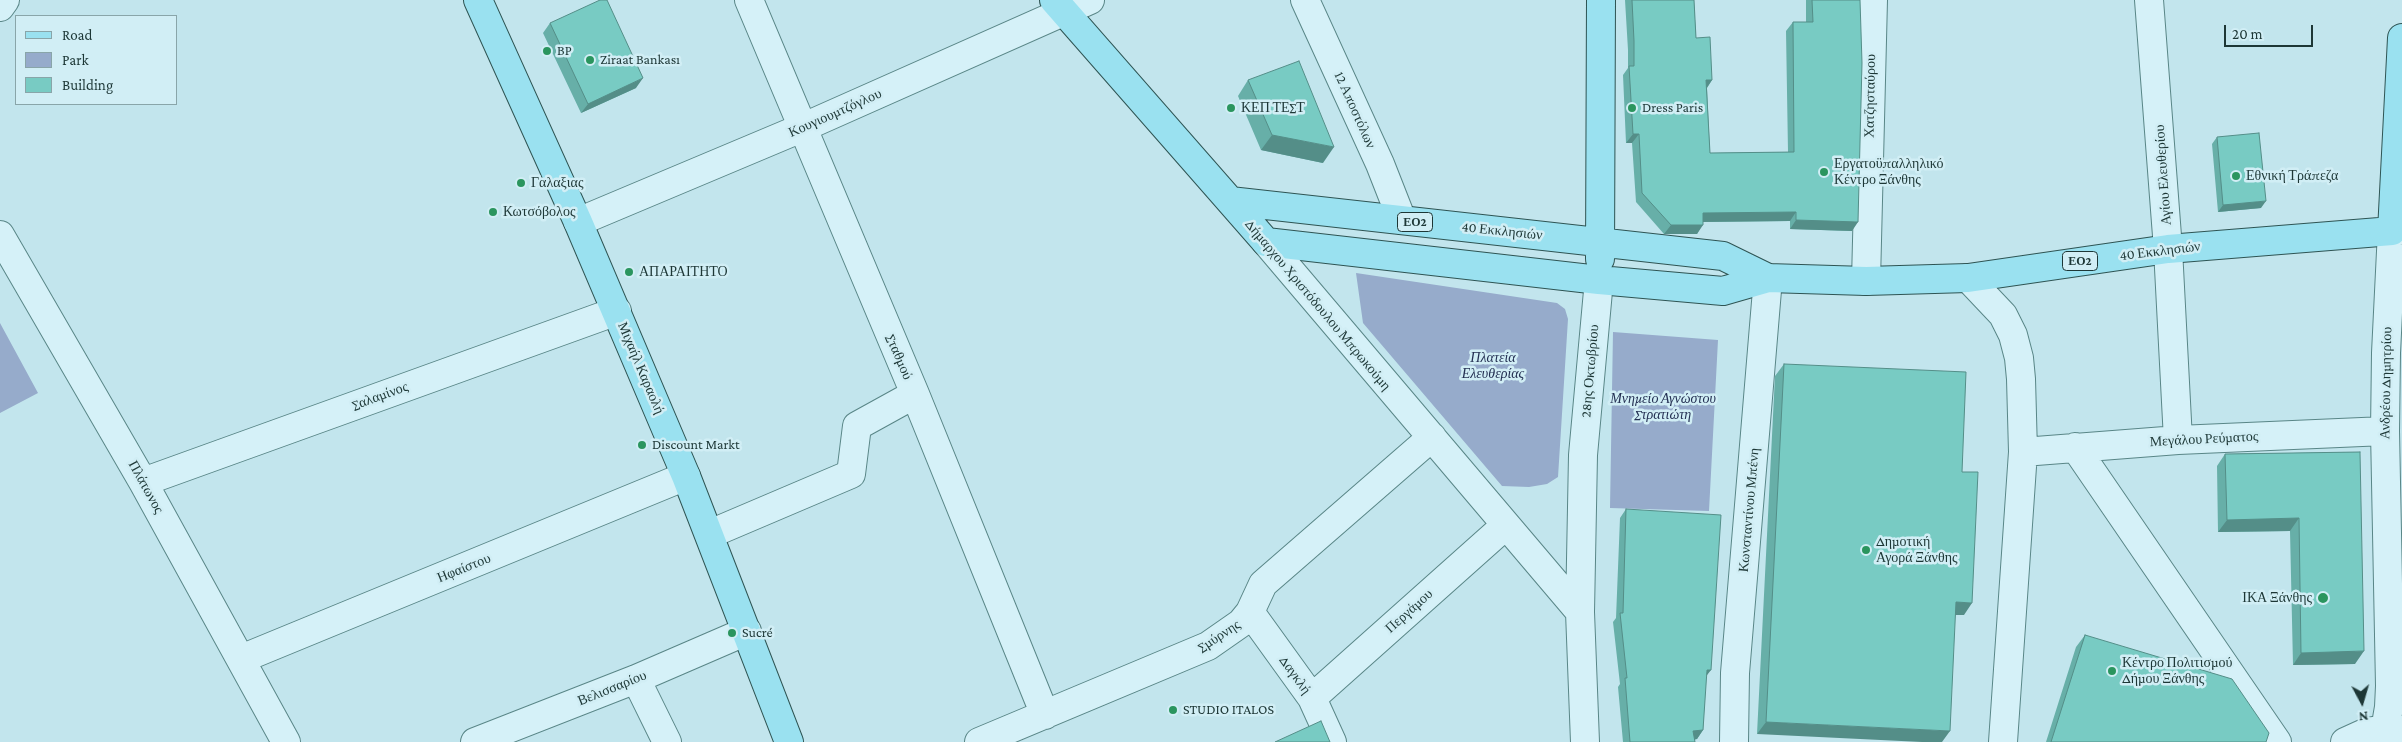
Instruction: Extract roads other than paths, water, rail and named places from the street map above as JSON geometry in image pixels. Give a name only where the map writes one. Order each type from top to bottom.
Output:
[{"type":"main road","name":"Μιχαήλ Καραολή","points":[[478,0],[617,311],[710,534],[789,742]]},
{"type":"main road","name":"28ης Οκτωβρίου","points":[[1599,280],[1601,242],[1601,0]]},
{"type":"main road","name":"Δήμαρχου Χριστόδουλου Μπρωκούμη","points":[[1059,6],[1266,242]]},
{"type":"main road","name":"Ανδρέου Δημητρίου","points":[[2397,230],[2402,38]]},
{"type":"main road","name":"40 Εκκλησιών","points":[[1230,202],[1723,256],[1768,278]]},
{"type":"main road","name":"40 Εκκλησιών","points":[[1266,242],[1599,280],[1723,291],[1768,278],[1866,281],[1968,278],[2168,249],[2397,230]]},
{"type":"street","points":[[0,7],[5,0]]},
{"type":"street","name":"Σταθμού","points":[[749,0],[915,394],[1045,715]]},
{"type":"street","name":"Κουγιουμτζόγλου","points":[[578,222],[804,127],[1059,6],[1090,0]]},
{"type":"street","name":"12 Αποστόλων","points":[[1305,0],[1380,164],[1402,220]]},
{"type":"street","name":"Χατζησταύρου","points":[[1866,281],[1873,0]]},
{"type":"street","name":"Αγίου Ελευθερίου","points":[[2149,0],[2168,249],[2178,440]]},
{"type":"street","name":"Ανδρέου Δημητρίου","points":[[2390,734],[2385,431],[2386,353],[2397,230]]},
{"type":"street","name":"Πλάτωνος","points":[[0,235],[143,482],[286,742]]},
{"type":"street","name":"Δήμαρχου Χριστόδουλου Μπρωκούμη","points":[[1266,242],[1580,612]]},
{"type":"street","name":"Κωνσταντίνου Μπένη","points":[[1734,742],[1735,672],[1768,278]]},
{"type":"street","points":[[1968,278],[2003,315],[2013,335],[2020,372],[2023,452],[2003,742]]},
{"type":"street","name":"28ης Οκτωβρίου","points":[[1585,742],[1580,612],[1583,455],[1599,280]]},
{"type":"street","name":"Σαλαμίνος","points":[[143,482],[617,311]]},
{"type":"street","points":[[710,534],[851,474],[857,426],[915,394]]},
{"type":"street","name":"Μεγάλου Ρεύματος","points":[[2023,452],[2178,440],[2385,431]]},
{"type":"street","name":"Σμύρνης","points":[[978,742],[1208,646],[1241,623],[1250,612],[1263,584],[1432,437]]},
{"type":"street","points":[[2075,447],[2276,742]]},
{"type":"street","name":"Ηφαίστου","points":[[241,659],[686,476]]},
{"type":"street","name":"Περγάμου","points":[[1312,698],[1506,525]]},
{"type":"street","name":"Δαγκλή","points":[[1250,612],[1312,698],[1332,742]]},
{"type":"street","name":"Βελισσαρίου","points":[[475,742],[636,679],[747,631]]},
{"type":"street","points":[[2389,660],[2402,686]]},
{"type":"street","points":[[636,679],[667,742]]},
{"type":"street","points":[[2345,742],[2367,732],[2390,734]]},
{"type":"place","name":"BP","points":[[547,51]]},
{"type":"place","name":"Ziraat Bankası","points":[[590,60]]},
{"type":"place","name":"ΚΕΠ ΤΕΣΤ","points":[[1231,108]]},
{"type":"place","name":"Dress Paris","points":[[1632,108]]},
{"type":"place","name":"Εργατοϋπαλληλικό Κέντρο Ξάνθης","points":[[1824,172]]},
{"type":"place","name":"Εθνική Τράπεζα","points":[[2236,176]]},
{"type":"place","name":"Γαλαξιας","points":[[521,183]]},
{"type":"place","name":"Κωτσόβολος","points":[[493,212]]},
{"type":"place","name":"ΑΠΑΡΑΙΤΗΤΟ","points":[[629,272]]},
{"type":"place","name":"Discount Markt","points":[[642,445]]},
{"type":"place","name":"Δημοτική Αγορά Ξάνθης","points":[[1866,550]]},
{"type":"place","name":"ΙΚΑ Ξάνθης","points":[[2323,598]]},
{"type":"place","name":"Sucré","points":[[732,633]]},
{"type":"place","name":"Κέντρο Πολιτισμού Δήμου Ξάνθης","points":[[2112,671]]},
{"type":"place","name":"STUDIO ITALOS","points":[[1173,710]]},
{"type":"park label","name":"Πλατεία Ελευθερίας","points":[[1493,366]]},
{"type":"park label","name":"Μνημείο Αγνώστου Στρατιώτη","points":[[1663,408]]}]
